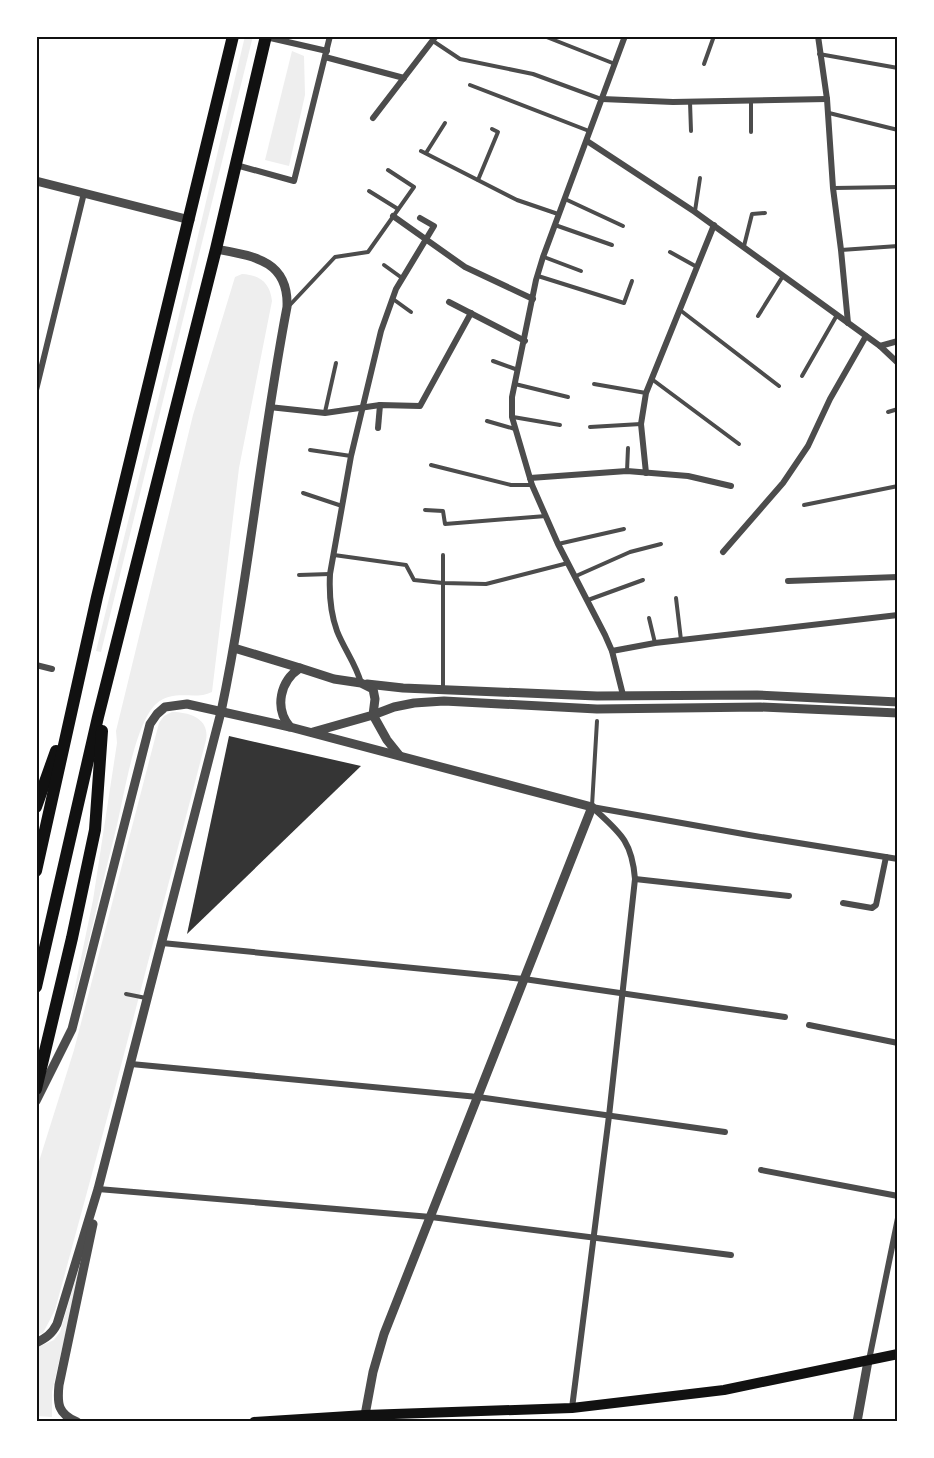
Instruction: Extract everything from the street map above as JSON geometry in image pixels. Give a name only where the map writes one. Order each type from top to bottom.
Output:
[{"type":"main road","points":[[36,871],[112,535],[233,36]]},
{"type":"main road","points":[[36,987],[266,36]]},
{"type":"main road","points":[[36,1089],[72,938],[94,830],[104,699]]},
{"type":"main road","points":[[36,807],[71,711]]},
{"type":"main road","points":[[254,1422],[572,1408],[724,1390],[898,1354]]},
{"type":"street","points":[[266,36],[404,78]]},
{"type":"street","points":[[236,165],[294,181],[330,36]]},
{"type":"street","points":[[623,695],[612,651],[558,544],[531,482],[512,417],[512,397],[543,256],[625,36]]},
{"type":"street","points":[[818,36],[827,99],[833,188],[848,323]]},
{"type":"street","points":[[373,118],[434,38]]},
{"type":"street","points":[[602,99],[690,102],[827,99]]},
{"type":"street","points":[[587,141],[714,225],[880,346],[898,363]]},
{"type":"street","points":[[36,181],[190,220]]},
{"type":"street","points":[[36,390],[84,194]]},
{"type":"street","points":[[393,216],[465,267],[533,299]]},
{"type":"street","points":[[361,683],[358,670],[338,632],[331,611],[330,574],[361,408],[381,331],[402,278],[434,226],[420,218]]},
{"type":"street","points":[[646,473],[641,424],[646,393],[714,225]]},
{"type":"street","points":[[36,1343],[47,1337],[57,1324],[98,1189],[221,712],[234,648],[288,293],[285,282],[274,268],[252,256],[216,249]]},
{"type":"street","points":[[449,302],[525,341]]},
{"type":"street","points":[[269,407],[325,413],[380,405],[420,406],[471,313]]},
{"type":"street","points":[[723,552],[783,483],[808,446],[830,399],[866,336]]},
{"type":"street","points":[[880,346],[898,341]]},
{"type":"street","points":[[378,428],[380,405]]},
{"type":"street","points":[[531,482],[627,471],[688,476],[731,486]]},
{"type":"street","points":[[788,581],[898,577]]},
{"type":"street","points":[[612,651],[655,643],[898,615]]},
{"type":"street","points":[[234,648],[334,679],[403,688],[623,695],[757,695],[898,702]]},
{"type":"street","points":[[36,665],[52,669]]},
{"type":"street","points":[[290,727],[282,713],[284,687],[290,675],[300,668]]},
{"type":"street","points":[[361,683],[373,689],[375,694],[373,715],[387,740],[399,755]]},
{"type":"street","points":[[313,732],[404,705],[444,702],[597,709],[760,707],[898,713]]},
{"type":"street","points":[[36,1101],[72,1029],[150,724],[165,707],[187,704],[313,732],[592,807],[898,859]]},
{"type":"street","points":[[572,1408],[609,1116],[635,879],[634,860],[630,848],[617,830],[592,807]]},
{"type":"street","points":[[365,1418],[373,1372],[384,1334],[592,807]]},
{"type":"street","points":[[843,903],[867,908],[876,905],[886,857]]},
{"type":"street","points":[[635,879],[789,896]]},
{"type":"street","points":[[162,943],[524,979],[785,1017]]},
{"type":"street","points":[[809,1024],[898,1042]]},
{"type":"street","points":[[131,1064],[478,1097],[725,1132]]},
{"type":"street","points":[[761,1170],[898,1196]]},
{"type":"street","points":[[98,1189],[431,1217],[731,1255]]},
{"type":"street","points":[[77,1422],[69,1419],[62,1412],[57,1401],[89,1247],[98,1189]]},
{"type":"street","points":[[857,1422],[898,1218]]},
{"type":"lane","points":[[544,36],[615,64]]},
{"type":"lane","points":[[704,64],[714,36]]},
{"type":"lane","points":[[434,38],[460,59],[533,74],[602,99]]},
{"type":"lane","points":[[819,54],[898,68]]},
{"type":"lane","points":[[470,85],[590,131]]},
{"type":"lane","points":[[751,101],[751,132]]},
{"type":"lane","points":[[690,102],[691,131]]},
{"type":"lane","points":[[828,113],[898,130]]},
{"type":"lane","points":[[426,153],[445,123]]},
{"type":"lane","points":[[478,180],[498,132],[492,129]]},
{"type":"lane","points":[[421,151],[517,200],[558,214]]},
{"type":"lane","points":[[287,307],[335,257],[368,252],[414,187],[388,170]]},
{"type":"lane","points":[[695,212],[700,178]]},
{"type":"lane","points":[[833,188],[898,187]]},
{"type":"lane","points":[[369,191],[398,209]]},
{"type":"lane","points":[[565,198],[623,226]]},
{"type":"lane","points":[[744,247],[752,214],[765,213]]},
{"type":"lane","points":[[555,225],[612,245]]},
{"type":"lane","points":[[841,250],[898,246]]},
{"type":"lane","points":[[670,252],[698,268]]},
{"type":"lane","points":[[543,256],[581,271]]},
{"type":"lane","points":[[384,265],[402,278]]},
{"type":"lane","points":[[538,276],[624,303],[632,280]]},
{"type":"lane","points":[[758,316],[783,276]]},
{"type":"lane","points":[[392,299],[411,312]]},
{"type":"lane","points":[[680,310],[779,386]]},
{"type":"lane","points":[[802,376],[837,315]]},
{"type":"lane","points":[[493,361],[518,370]]},
{"type":"lane","points":[[325,413],[336,363]]},
{"type":"lane","points":[[653,380],[739,444]]},
{"type":"lane","points":[[515,384],[568,397]]},
{"type":"lane","points":[[594,384],[646,393]]},
{"type":"lane","points":[[888,412],[898,409]]},
{"type":"lane","points":[[512,417],[560,425]]},
{"type":"lane","points":[[488,422],[515,430]]},
{"type":"lane","points":[[590,427],[641,424]]},
{"type":"lane","points":[[627,471],[628,448]]},
{"type":"lane","points":[[310,450],[351,456]]},
{"type":"lane","points":[[431,465],[511,485],[531,482]]},
{"type":"lane","points":[[804,505],[898,486]]},
{"type":"lane","points":[[303,493],[343,506]]},
{"type":"lane","points":[[425,510],[443,511],[445,524],[547,516]]},
{"type":"lane","points":[[558,544],[624,529]]},
{"type":"lane","points":[[576,576],[630,552],[661,544]]},
{"type":"lane","points":[[334,555],[406,565],[414,579],[443,583],[486,584],[569,563]]},
{"type":"lane","points":[[442,555],[443,689]]},
{"type":"lane","points":[[299,575],[330,574]]},
{"type":"lane","points":[[588,600],[643,579]]},
{"type":"lane","points":[[676,598],[681,640]]},
{"type":"lane","points":[[649,618],[655,643]]},
{"type":"lane","points":[[592,807],[597,721]]},
{"type":"lane","points":[[126,994],[148,998]]},
{"type":"shaded area","points":[[245,36],[253,36],[101,652],[96,651],[185,291]]},
{"type":"shaded area","points":[[292,51],[304,56],[305,95],[289,166],[265,160]]},
{"type":"shaded area","points":[[242,274],[254,276],[263,281],[269,289],[272,301],[239,468],[212,692],[163,699],[149,713],[142,727],[131,761],[69,1016],[93,900],[117,743],[116,731],[193,415],[235,277]]},
{"type":"shaded area","points":[[172,712],[192,715],[202,722],[205,727],[206,740],[55,1310],[43,1333],[36,1335],[36,1171],[74,1050],[159,723],[164,716]]},
{"type":"shaded area","points":[[86,1244],[52,1392],[52,1417],[36,1416],[36,1348],[54,1340],[60,1332]]},
{"type":"building","points":[[229,736],[361,766],[187,934]]}]
